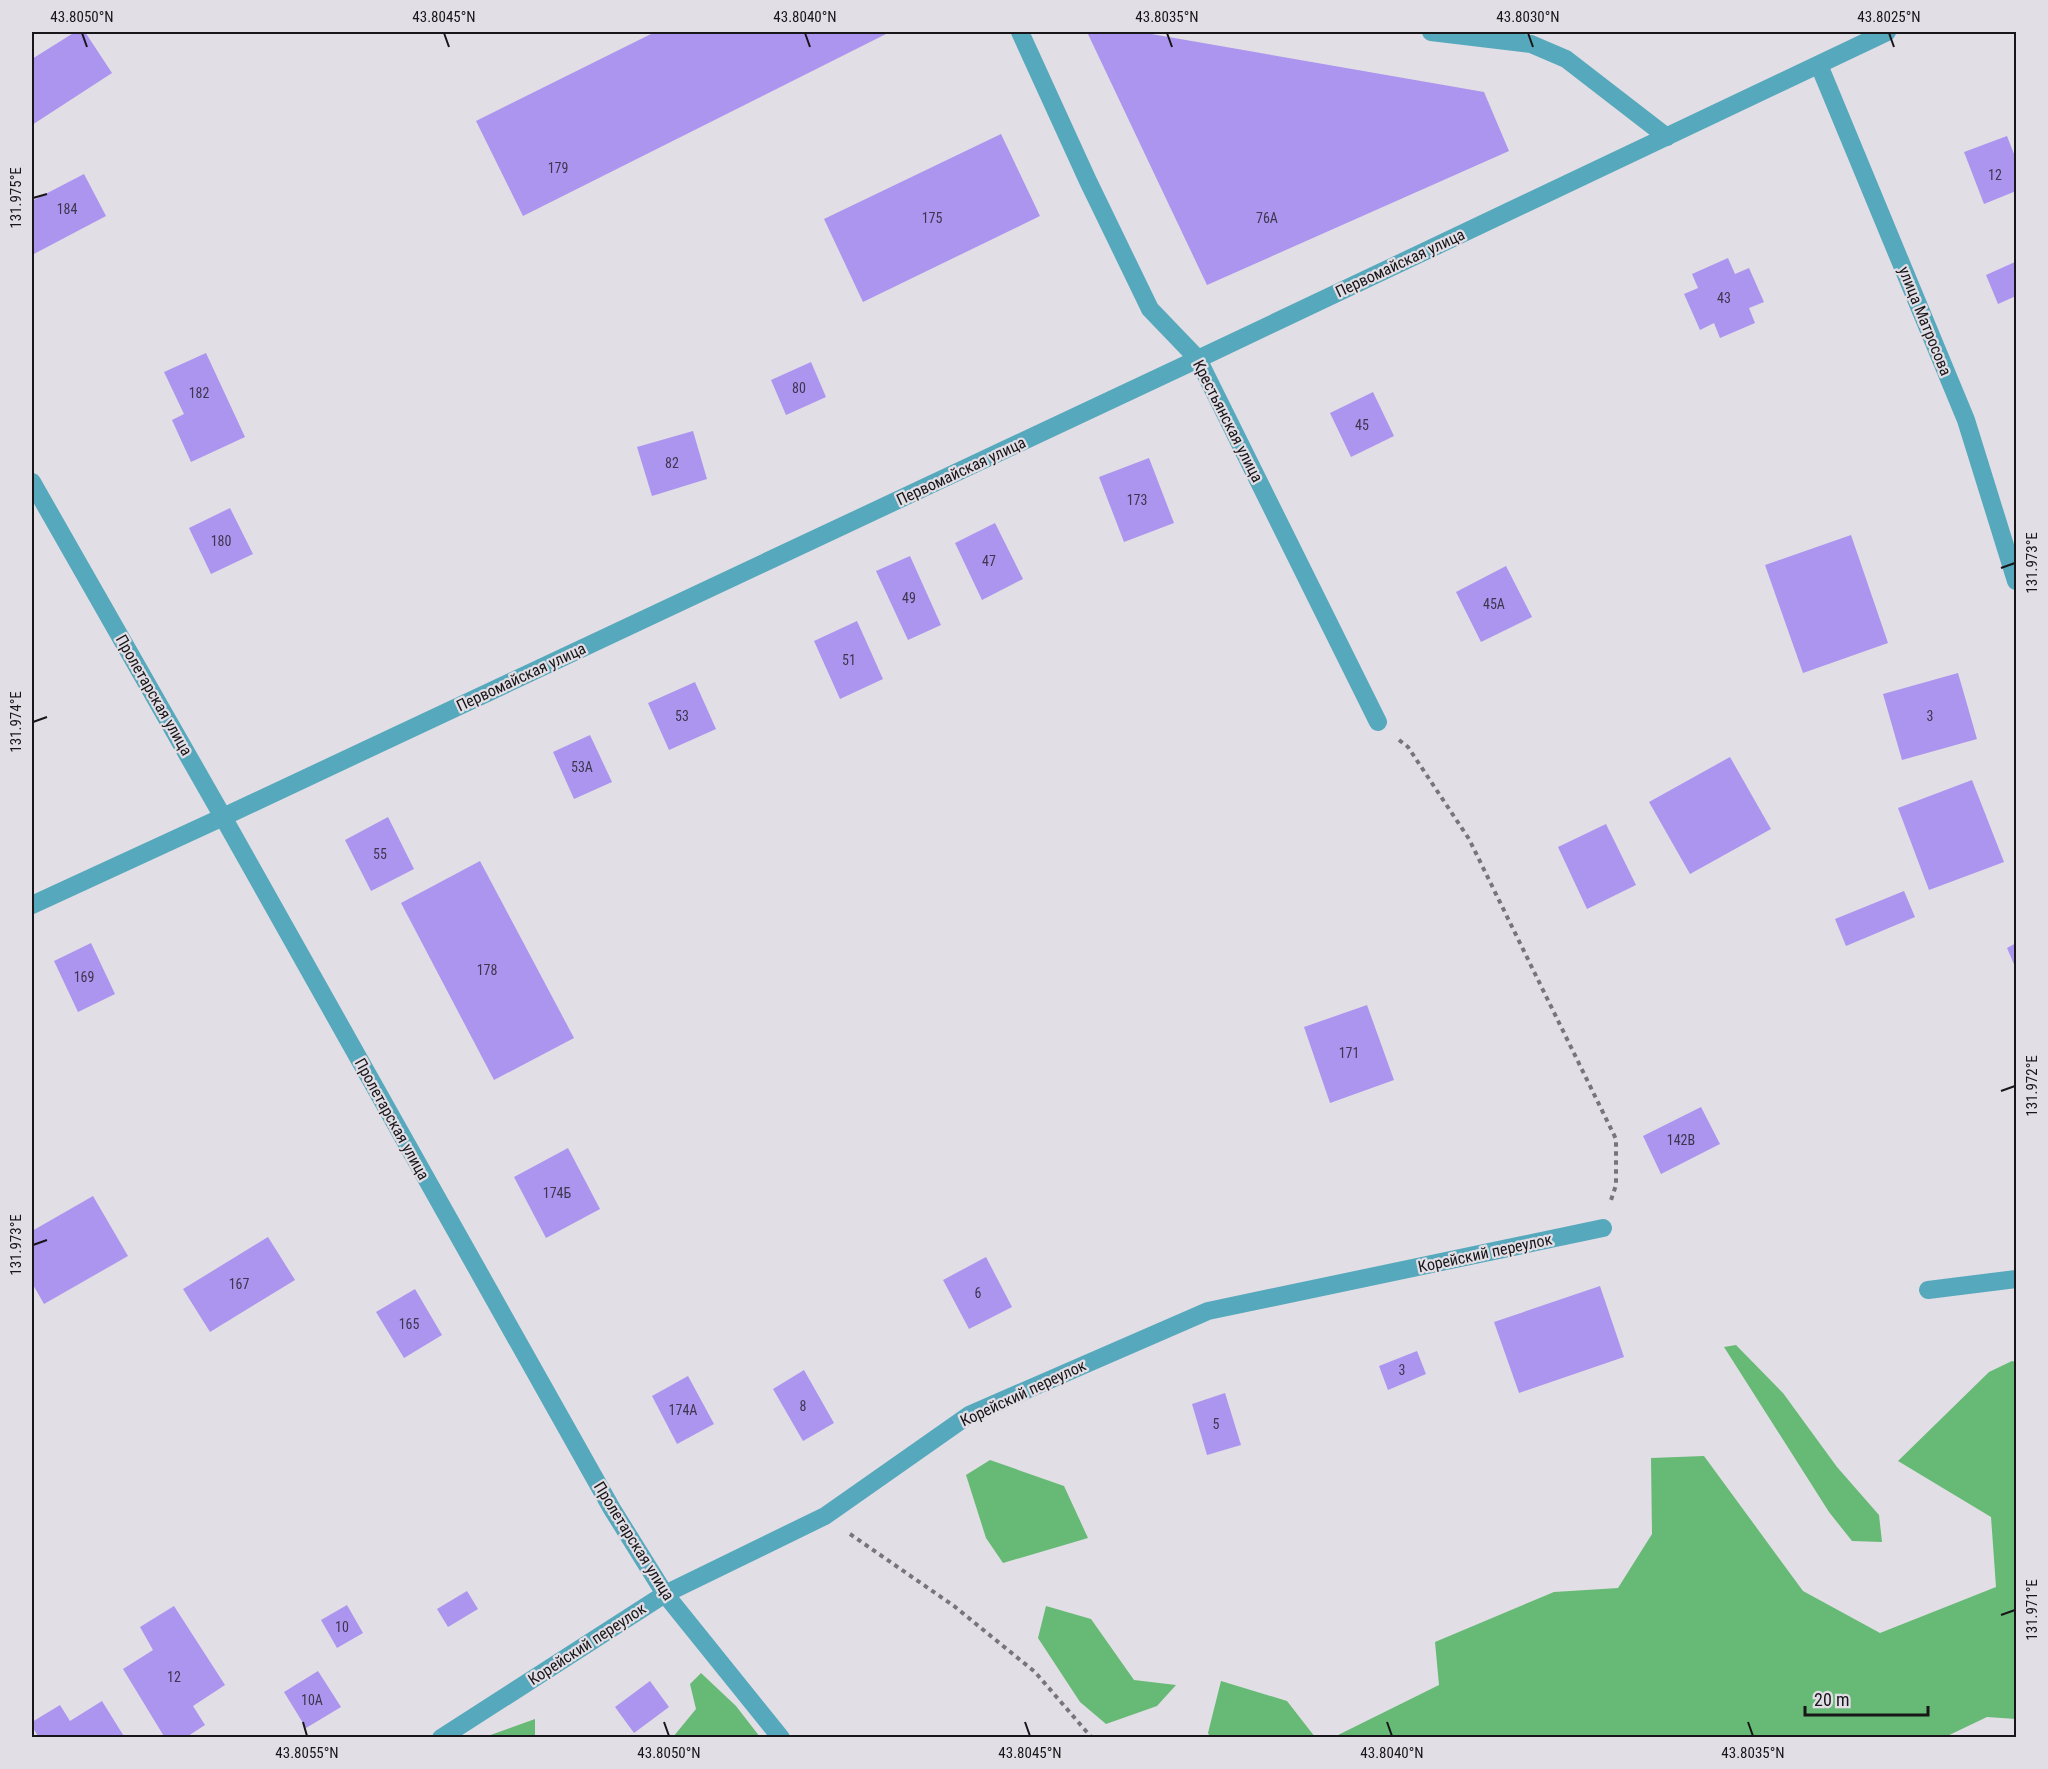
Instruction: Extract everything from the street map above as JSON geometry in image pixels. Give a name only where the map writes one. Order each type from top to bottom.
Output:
[{"type":"street","name":"Крестьянская улица","points":[[1020,32],[1150,309],[1198,359],[1378,722]]},
{"type":"street","points":[[1431,32],[1531,44],[1566,59],[1667,137]]},
{"type":"street","name":"Первомайская улица","points":[[32,905],[1198,359],[1887,32]]},
{"type":"street","name":"улица Матросова","points":[[1820,65],[1966,420],[2016,581]]},
{"type":"street","name":"Пролетарская улица","points":[[32,482],[612,1509],[665,1594],[781,1737]]},
{"type":"street","name":"Корейский переулок","points":[[441,1737],[665,1594],[825,1516],[969,1415],[1208,1311],[1603,1228]]},
{"type":"street","points":[[1928,1290],[2016,1278]]},
{"type":"path","points":[[1378,722],[1408,747],[1469,839],[1616,1139],[1616,1185],[1603,1228]]},
{"type":"path","points":[[825,1516],[954,1606],[1035,1672],[1092,1737]]},
{"type":"green space","points":[[1736,1345],[1783,1393],[1837,1467],[1879,1515],[1882,1542],[1852,1541],[1829,1512],[1724,1347]]},
{"type":"green space","points":[[2012,1361],[2016,1362],[2016,1719],[1987,1717],[1943,1738],[1334,1737],[1439,1685],[1435,1642],[1554,1592],[1618,1588],[1652,1534],[1651,1458],[1704,1456],[1803,1591],[1880,1633],[1996,1587],[1991,1517],[1898,1461],[1989,1372]]},
{"type":"green space","points":[[990,1460],[1064,1486],[1088,1538],[1003,1563],[986,1538],[966,1475]]},
{"type":"green space","points":[[1046,1606],[1091,1619],[1134,1680],[1176,1685],[1157,1706],[1106,1724],[1080,1702],[1038,1638]]},
{"type":"green space","points":[[701,1673],[736,1706],[760,1737],[673,1737],[696,1709],[690,1684]]},
{"type":"green space","points":[[1221,1681],[1287,1701],[1315,1737],[1210,1737],[1208,1733]]},
{"type":"green space","points":[[535,1719],[535,1737],[485,1737]]},
{"type":"building","points":[[75,32],[85,32],[112,73],[32,125],[32,59]]},
{"type":"building","points":[[655,32],[890,32],[523,216],[476,121]]},
{"type":"building","points":[[1087,32],[1140,32],[1484,92],[1509,151],[1207,285]]},
{"type":"building","points":[[1001,134],[1040,216],[863,302],[824,219]]},
{"type":"building","points":[[2007,136],[2016,159],[2016,191],[1984,204],[1964,152]]},
{"type":"building","points":[[84,174],[106,216],[32,255],[32,201]]},
{"type":"building","points":[[1728,258],[1735,274],[1749,268],[1764,302],[1749,308],[1755,323],[1720,338],[1714,323],[1700,330],[1684,294],[1698,288],[1692,274]]},
{"type":"building","points":[[2015,262],[2016,296],[1998,304],[1986,275]]},
{"type":"building","points":[[206,353],[245,437],[191,462],[172,420],[184,414],[164,372]]},
{"type":"building","points":[[811,362],[826,397],[786,415],[771,380]]},
{"type":"building","points":[[1373,392],[1394,436],[1351,457],[1330,413]]},
{"type":"building","points":[[693,431],[707,479],[652,496],[637,447]]},
{"type":"building","points":[[1149,458],[1174,523],[1124,542],[1099,477]]},
{"type":"building","points":[[230,508],[253,554],[211,574],[189,528]]},
{"type":"building","points":[[995,523],[1023,579],[982,600],[955,543]]},
{"type":"building","points":[[1851,535],[1888,643],[1803,673],[1765,565]]},
{"type":"building","points":[[910,556],[941,625],[908,640],[876,571]]},
{"type":"building","points":[[1506,566],[1532,617],[1481,642],[1456,592]]},
{"type":"building","points":[[857,621],[883,679],[840,699],[814,641]]},
{"type":"building","points":[[1958,673],[1977,739],[1902,760],[1883,694]]},
{"type":"building","points":[[695,682],[716,729],[669,750],[648,703]]},
{"type":"building","points":[[590,735],[612,782],[574,799],[553,752]]},
{"type":"building","points":[[1730,757],[1771,829],[1690,874],[1649,802]]},
{"type":"building","points":[[1972,780],[2004,862],[1929,890],[1898,808]]},
{"type":"building","points":[[388,817],[414,869],[371,891],[345,840]]},
{"type":"building","points":[[1606,824],[1636,885],[1587,909],[1558,847]]},
{"type":"building","points":[[480,861],[574,1038],[494,1080],[401,903]]},
{"type":"building","points":[[1904,891],[1915,917],[1846,946],[1835,919]]},
{"type":"building","points":[[91,943],[115,994],[78,1012],[54,961]]},
{"type":"building","points":[[2016,943],[2016,969],[2007,948]]},
{"type":"building","points":[[1367,1005],[1394,1080],[1330,1103],[1304,1027]]},
{"type":"building","points":[[1701,1107],[1720,1144],[1661,1174],[1643,1136]]},
{"type":"building","points":[[568,1148],[600,1209],[546,1238],[514,1177]]},
{"type":"building","points":[[93,1196],[128,1256],[44,1304],[32,1283],[32,1231]]},
{"type":"building","points":[[268,1237],[295,1280],[210,1332],[183,1289]]},
{"type":"building","points":[[986,1257],[1012,1307],[969,1329],[943,1280]]},
{"type":"building","points":[[1600,1286],[1624,1357],[1519,1393],[1494,1322]]},
{"type":"building","points":[[415,1289],[442,1335],[404,1358],[376,1312]]},
{"type":"building","points":[[1417,1351],[1426,1374],[1388,1390],[1379,1366]]},
{"type":"building","points":[[804,1370],[834,1423],[803,1441],[773,1389]]},
{"type":"building","points":[[688,1376],[714,1424],[677,1444],[652,1396]]},
{"type":"building","points":[[1225,1393],[1241,1445],[1207,1455],[1192,1404]]},
{"type":"building","points":[[467,1591],[478,1609],[448,1627],[437,1609]]},
{"type":"building","points":[[347,1605],[363,1633],[337,1648],[321,1620]]},
{"type":"building","points":[[174,1606],[225,1685],[193,1706],[205,1725],[185,1738],[165,1738],[123,1669],[153,1650],[140,1627]]},
{"type":"building","points":[[318,1671],[341,1707],[306,1728],[284,1692]]},
{"type":"building","points":[[650,1681],[669,1707],[634,1733],[615,1707]]},
{"type":"building","points":[[102,1701],[125,1738],[39,1738],[32,1726],[32,1722],[60,1705],[70,1721]]}]
